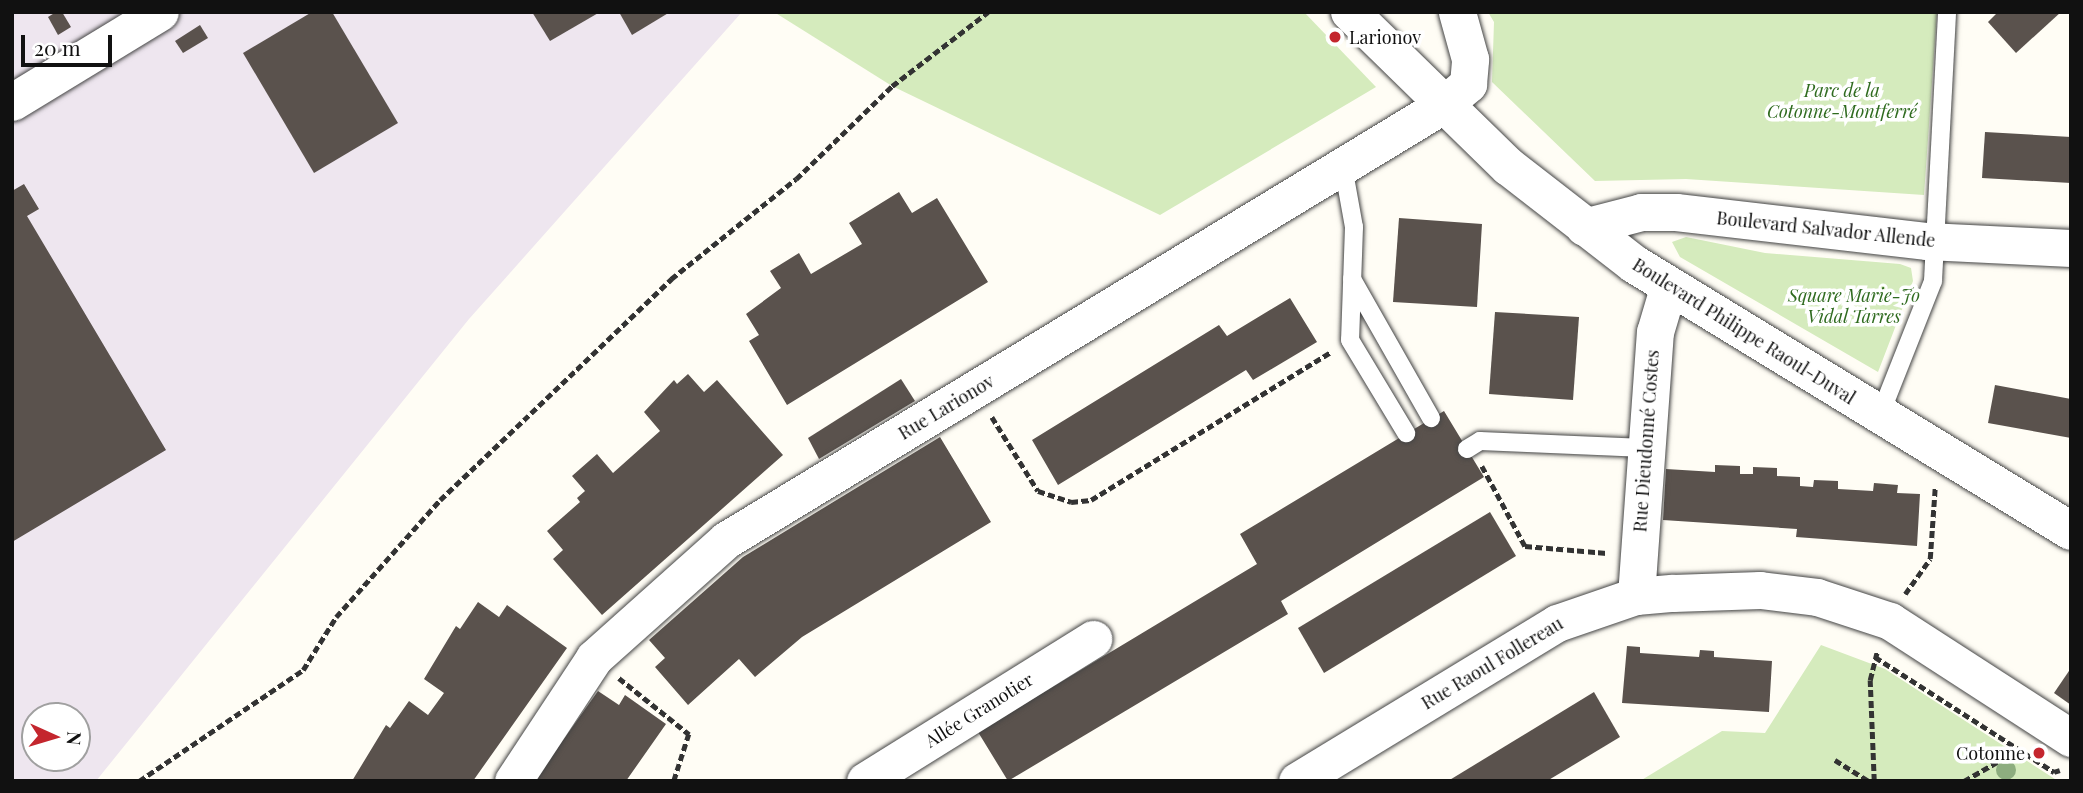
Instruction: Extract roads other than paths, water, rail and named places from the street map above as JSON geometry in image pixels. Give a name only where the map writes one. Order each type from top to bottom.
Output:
[{"type":"street","points":[[12,102],[160,12]]},
{"type":"street","name":"Boulevard Philippe Raoul-Duval","points":[[1350,12],[1509,167],[1668,289],[2071,531]]},
{"type":"street","name":"Rue Larionov","points":[[513,781],[594,658],[726,540],[1443,105],[1468,84],[1470,59],[1457,12]]},
{"type":"street","name":"Boulevard Salvador Allende","points":[[1584,227],[1641,212],[1676,212],[1935,242],[2071,248]]},
{"type":"street","name":"Rue Dieudonné Costes","points":[[1636,596],[1655,332],[1668,289]]},
{"type":"street","name":"Rue Raoul Follereau","points":[[1297,781],[1557,623],[1636,596],[1760,590],[1817,597],[1891,621],[2071,738]]},
{"type":"street","name":"Allée Granotier","points":[[865,781],[1093,639]]},
{"type":"lane","points":[[1880,415],[1934,281],[1947,12]]},
{"type":"lane","points":[[1343,166],[1354,227],[1350,340],[1406,433]]},
{"type":"lane","points":[[1352,279],[1431,418]]},
{"type":"lane","points":[[1467,449],[1480,441],[1645,448]]},
{"type":"place","name":"Larionov","points":[[1335,37]]},
{"type":"place","name":"Cotonne","points":[[2039,753]]},
{"type":"park label","name":"Parc de la Cotonne-Montferré","points":[[1842,101]]},
{"type":"park label","name":"Square Marie-Jo Vidal Tarres","points":[[1854,306]]}]
